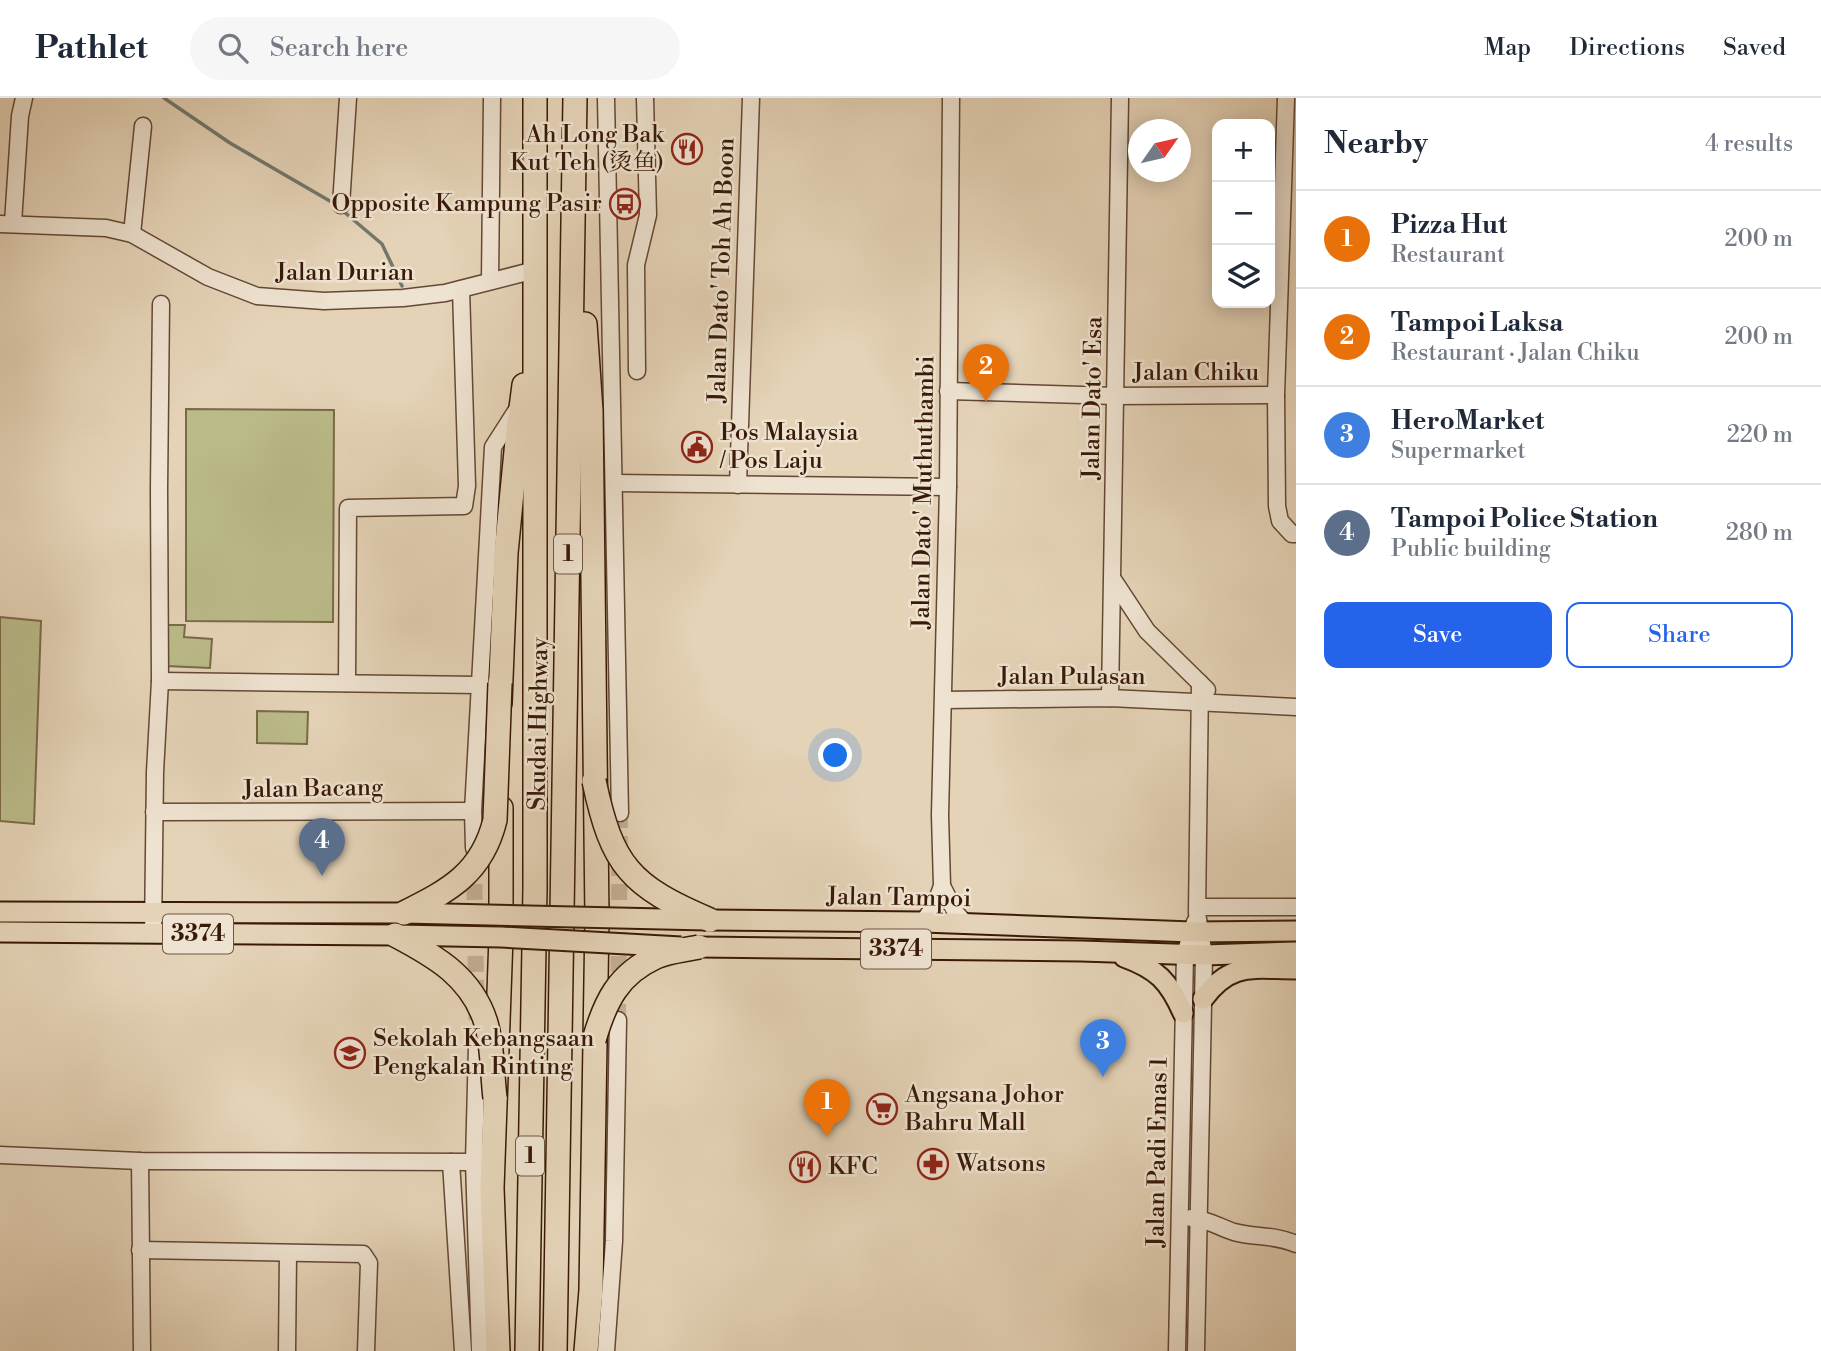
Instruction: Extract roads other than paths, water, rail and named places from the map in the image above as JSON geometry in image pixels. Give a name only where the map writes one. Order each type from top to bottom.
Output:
[{"type":"highway","name":"Skudai Highway","points":[[527,1351],[535,888],[535,98]]},
{"type":"highway","name":"Skudai Highway","points":[[555,1351],[575,98]]},
{"type":"highway","points":[[574,220],[582,262],[591,411],[594,597],[597,943],[592,1290],[586,1351]]},
{"type":"highway","points":[[495,1098],[486,1024],[476,1000],[466,985],[397,920],[459,881],[474,868],[491,840],[495,820],[491,684],[505,595],[506,553],[522,400],[536,324]]},
{"type":"highway","points":[[491,684],[501,926],[492,1188],[498,1351]]},
{"type":"highway","points":[[594,781],[608,834],[626,867],[670,904],[714,920]]},
{"type":"highway","points":[[594,1040],[604,1005],[614,989],[631,973],[658,956],[705,947]]},
{"type":"main road","name":"3374","points":[[0,912],[154,912],[501,926]]},
{"type":"main road","name":"Jalan Tampoi","points":[[501,926],[597,918],[965,923],[1197,921],[1296,931]]},
{"type":"main road","name":"3374","points":[[0,932],[153,934],[397,920]]},
{"type":"main road","name":"Jalan Tampoi","points":[[501,926],[597,943],[705,947],[1296,953]]},
{"type":"main road","points":[[1110,952],[1138,962],[1163,978],[1174,991],[1183,1013]]},
{"type":"main road","points":[[1203,999],[1214,984],[1241,969],[1296,969]]},
{"type":"street","points":[[6,223],[23,98]]},
{"type":"street","points":[[341,205],[348,98]]},
{"type":"street","points":[[490,281],[492,98]]},
{"type":"street","points":[[606,98],[620,813]]},
{"type":"street","points":[[637,371],[636,265],[649,215],[645,98]]},
{"type":"street","name":"Jalan Dato' Toh Ah Boon","points":[[738,485],[751,98]]},
{"type":"street","name":"Jalan Dato' Muthuthambi","points":[[923,922],[935,905],[942,886],[940,815],[944,700],[951,98]]},
{"type":"street","name":"Jalan Dato' Esa","points":[[1110,698],[1120,98]]},
{"type":"street","points":[[1286,98],[1288,296],[1276,396],[1277,506],[1280,521],[1292,534],[1296,534]]},
{"type":"street","points":[[132,234],[143,126]]},
{"type":"street","name":"Jalan Durian","points":[[6,223],[106,229],[132,234],[208,277],[257,296],[351,301],[403,298],[461,289],[534,271]]},
{"type":"street","points":[[347,683],[348,508],[464,506],[467,486],[461,289]]},
{"type":"street","points":[[153,934],[154,812],[160,681],[161,304]]},
{"type":"street","name":"Jalan Chiku","points":[[948,391],[1116,396],[1276,396]]},
{"type":"street","points":[[474,848],[473,811],[491,684],[493,447],[522,400]]},
{"type":"street","points":[[614,484],[947,487]]},
{"type":"street","points":[[1114,581],[1147,631],[1214,696],[1232,705]]},
{"type":"street","points":[[160,681],[491,684]]},
{"type":"street","points":[[1194,954],[1197,921],[1200,683]]},
{"type":"street","name":"Jalan Pulasan","points":[[944,700],[1110,698],[1199,703]]},
{"type":"street","points":[[1199,703],[1296,707]]},
{"type":"street","name":"Jalan Bacang","points":[[154,812],[473,811]]},
{"type":"street","name":"Jalan Dato' Muthuthambi","points":[[942,886],[956,913],[965,923]]},
{"type":"street","points":[[1197,921],[1296,907]]},
{"type":"street","name":"Jalan Padi Emas 1","points":[[1194,954],[1203,999],[1196,1351]]},
{"type":"street","name":"Jalan Padi Emas 1","points":[[1177,1351],[1183,1013],[1194,954]]},
{"type":"street","points":[[606,1351],[614,1241],[618,1020]]},
{"type":"street","points":[[477,1046],[474,1162],[480,1351]]},
{"type":"street","points":[[0,1155],[140,1161],[474,1162]]},
{"type":"street","points":[[140,1161],[142,1351]]},
{"type":"street","points":[[451,1162],[463,1351]]},
{"type":"street","points":[[1178,1218],[1217,1223],[1233,1231],[1268,1235],[1296,1244]]},
{"type":"street","points":[[140,1250],[363,1254],[369,1263],[366,1351]]},
{"type":"street","points":[[287,1351],[288,1252]]},
{"type":"waterway","points":[[164,98],[230,143],[335,204]]},
{"type":"waterway","points":[[343,211],[382,244],[402,286]]},
{"type":"tunnel","points":[[618,1020],[620,813]]},
{"type":"tunnel","points":[[474,860],[477,1046]]},
{"type":"place","name":"Ah Long Bak Kut Teh (烫鱼)","points":[[687,149]]},
{"type":"place","name":"Opposite Kampung Pasir","points":[[625,204]]},
{"type":"place","name":"Tampoi Laksa","points":[[986,402]]},
{"type":"place","name":"Pos Malaysia / Pos Laju","points":[[697,447]]},
{"type":"place","name":"Tampoi Police Station","points":[[322,876]]},
{"type":"place","name":"Sekolah Kebangsaan Pengkalan Rinting","points":[[350,1053]]},
{"type":"place","name":"HeroMarket","points":[[1103,1077]]},
{"type":"place","name":"Angsana Johor Bahru Mall","points":[[882,1109]]},
{"type":"place","name":"Pizza Hut","points":[[827,1137]]},
{"type":"place","name":"Watsons","points":[[933,1164]]},
{"type":"place","name":"KFC","points":[[805,1167]]}]
